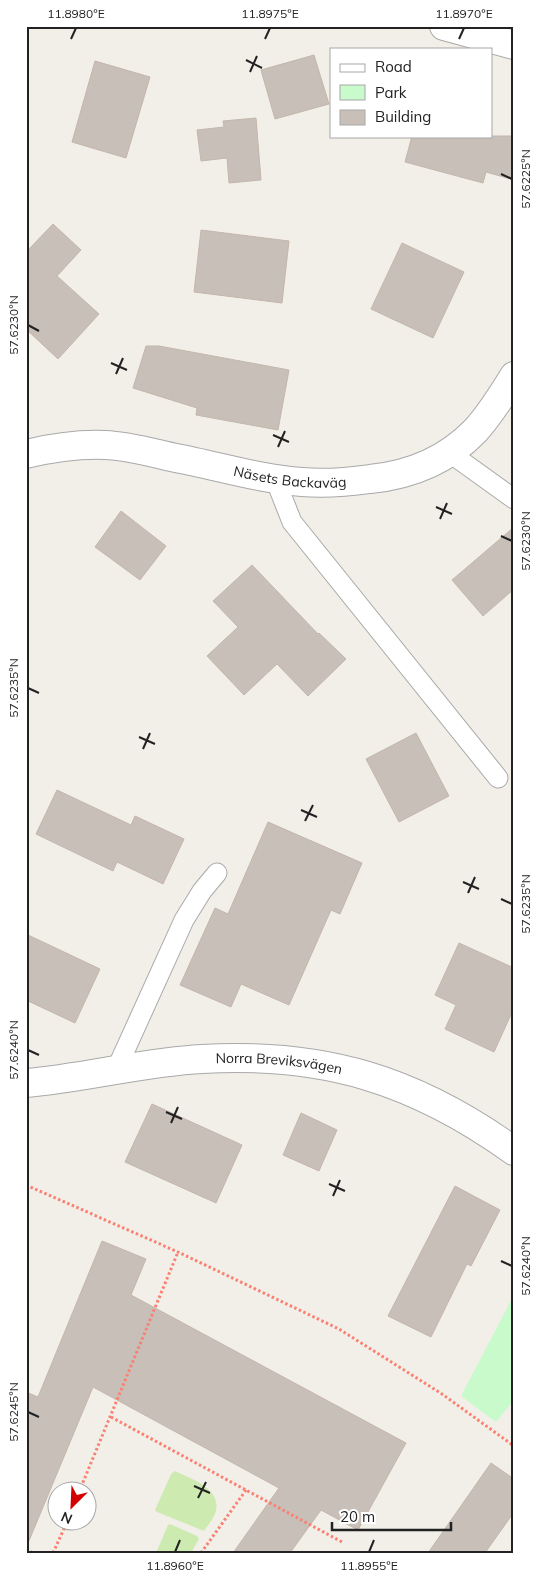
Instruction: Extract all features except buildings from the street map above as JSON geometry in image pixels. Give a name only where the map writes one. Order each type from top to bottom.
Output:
[{"type":"street","points":[[444,26],[514,45]]},
{"type":"street","name":"Näsets Backaväg","points":[[26,454],[81,446],[106,445],[303,482],[340,482],[384,478],[418,470],[450,453],[475,431],[496,404],[514,376]]},
{"type":"street","name":"Norra Breviksvägen","points":[[26,1083],[202,1059],[265,1058],[319,1064],[357,1072],[403,1088],[450,1110],[514,1151]]},
{"type":"lane","points":[[450,453],[514,499]]},
{"type":"lane","points":[[275,478],[292,522],[498,778]]},
{"type":"lane","points":[[116,1070],[184,920],[202,891],[217,873]]},
{"type":"path","points":[[26,1185],[178,1252],[339,1329],[442,1394],[514,1446]]},
{"type":"path","points":[[83,1482],[178,1252]]},
{"type":"path","points":[[111,1417],[342,1542]]},
{"type":"path","points":[[201,1553],[246,1490]]},
{"type":"path","points":[[53,1553],[62,1532]]},
{"type":"path","points":[[26,1549],[33,1553]]},
{"type":"green space","points":[[514,1295],[514,1400],[496,1422],[461,1396]]},
{"type":"green space","points":[[175,1471],[203,1485],[214,1496],[216,1510],[204,1531],[155,1510],[171,1474]]},
{"type":"green space","points":[[170,1524],[197,1536],[199,1539],[191,1553],[156,1553]]}]
